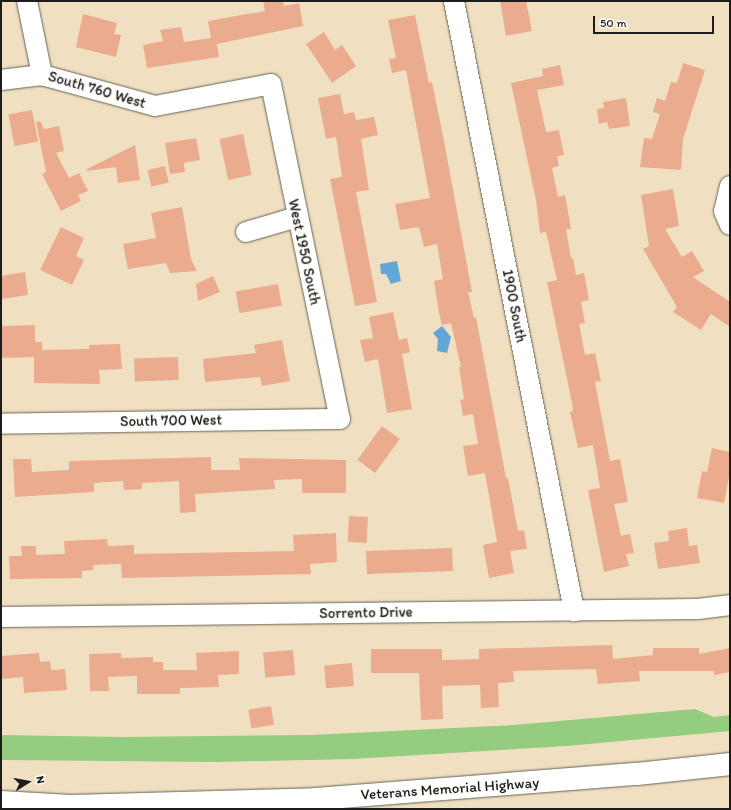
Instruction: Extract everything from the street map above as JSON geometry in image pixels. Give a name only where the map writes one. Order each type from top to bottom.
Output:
[{"type":"highway","name":"Veterans Memorial Highway","points":[[1,802],[71,806],[316,799],[730,764]]},
{"type":"street","points":[[1,80],[42,75],[27,1]]},
{"type":"street","name":"1900 South","points":[[454,1],[574,610]]},
{"type":"street","name":"South 760 West","points":[[42,75],[155,106],[271,84]]},
{"type":"street","name":"West 1950 South","points":[[271,84],[297,217],[340,419]]},
{"type":"street","points":[[730,186],[724,211],[730,225]]},
{"type":"street","points":[[246,232],[297,217]]},
{"type":"street","name":"South 700 West","points":[[1,424],[340,419]]},
{"type":"street","name":"Sorrento Drive","points":[[1,617],[698,609],[730,605]]},
{"type":"green space","points":[[695,709],[714,717],[730,715],[730,731],[567,746],[352,759],[215,762],[1,760],[1,735],[122,737],[311,735],[514,725]]},
{"type":"water","points":[[397,261],[401,281],[391,284],[386,274],[381,274],[380,264]]},
{"type":"water","points":[[442,326],[451,337],[447,353],[437,351],[438,339],[433,333]]},
{"type":"building","points":[[263,1],[283,1],[284,6],[299,3],[303,26],[217,44],[219,57],[147,68],[143,45],[163,41],[160,30],[181,27],[184,42],[211,38],[208,21],[265,11]]},
{"type":"building","points":[[500,1],[526,1],[532,31],[506,36]]},
{"type":"building","points":[[83,14],[117,23],[114,34],[121,35],[116,57],[76,47]]},
{"type":"building","points":[[415,15],[429,83],[432,82],[444,141],[472,292],[468,292],[474,318],[476,317],[506,478],[508,478],[518,531],[524,530],[527,549],[510,551],[514,573],[489,578],[483,545],[497,542],[485,473],[468,476],[463,446],[478,444],[473,414],[463,416],[460,400],[464,399],[459,367],[461,367],[451,323],[442,325],[439,313],[434,281],[443,279],[437,244],[424,247],[419,227],[400,230],[395,204],[430,198],[406,70],[392,73],[389,59],[396,58],[388,20]]},
{"type":"building","points":[[324,32],[335,50],[342,45],[356,66],[332,83],[306,44]]},
{"type":"building","points":[[683,63],[705,70],[683,139],[681,170],[640,167],[644,138],[652,139],[660,114],[653,112],[657,98],[665,101],[671,82],[677,83]]},
{"type":"building","points":[[560,65],[564,85],[537,90],[546,132],[559,130],[564,155],[557,156],[559,166],[552,168],[558,197],[565,195],[571,229],[566,229],[571,258],[573,258],[576,275],[584,273],[589,300],[581,302],[585,323],[579,324],[585,355],[595,353],[601,381],[595,382],[610,461],[620,459],[628,502],[614,504],[621,536],[630,534],[634,553],[626,554],[629,566],[604,572],[588,490],[600,488],[593,445],[578,448],[570,412],[573,411],[572,403],[547,282],[557,280],[546,232],[540,233],[536,200],[511,83],[543,76],[542,69]]},
{"type":"building","points":[[340,94],[344,114],[354,112],[356,120],[374,117],[378,135],[361,139],[369,190],[356,192],[377,302],[355,306],[330,179],[342,177],[336,137],[326,139],[318,98]]},
{"type":"building","points":[[626,98],[630,126],[609,129],[607,122],[599,124],[597,109],[604,108],[603,102]]},
{"type":"building","points":[[32,110],[38,141],[15,146],[8,115]]},
{"type":"building","points":[[40,121],[44,129],[59,126],[64,151],[56,153],[69,178],[79,173],[88,191],[78,195],[81,201],[61,211],[42,174],[46,172],[36,122]]},
{"type":"building","points":[[243,134],[252,175],[228,180],[220,139]]},
{"type":"building","points":[[196,138],[200,160],[184,163],[185,172],[170,174],[165,143]]},
{"type":"building","points":[[135,145],[140,180],[118,183],[116,167],[87,171],[87,169]]},
{"type":"building","points":[[165,166],[169,183],[151,187],[147,170]]},
{"type":"building","points":[[673,189],[679,226],[665,229],[682,257],[692,251],[704,271],[693,277],[730,302],[730,327],[711,314],[701,330],[673,312],[677,307],[643,249],[649,246],[641,195]]},
{"type":"building","points":[[182,207],[191,259],[197,271],[170,273],[166,263],[128,269],[123,244],[156,238],[151,213]]},
{"type":"building","points":[[61,227],[84,238],[76,256],[84,260],[72,285],[40,270]]},
{"type":"building","points":[[25,272],[28,295],[1,299],[1,276]]},
{"type":"building","points":[[213,276],[220,292],[198,301],[196,284]]},
{"type":"building","points":[[278,284],[282,306],[239,313],[236,291]]},
{"type":"building","points":[[393,312],[399,340],[407,338],[410,352],[402,354],[412,409],[387,413],[378,359],[365,362],[360,340],[373,338],[369,317]]},
{"type":"building","points":[[35,325],[35,342],[42,342],[42,350],[89,349],[89,345],[120,344],[122,369],[99,370],[100,384],[34,383],[34,357],[1,358],[1,326]]},
{"type":"building","points":[[282,340],[290,381],[262,386],[260,377],[205,382],[203,359],[256,353],[254,345]]},
{"type":"building","points":[[178,357],[179,380],[135,382],[134,359]]},
{"type":"building","points":[[382,426],[400,439],[375,473],[357,460]]},
{"type":"building","points":[[712,448],[730,452],[730,472],[724,503],[697,498],[702,471],[707,472]]},
{"type":"building","points":[[211,457],[211,470],[240,470],[239,458],[346,460],[346,493],[302,493],[302,479],[274,480],[275,489],[195,494],[196,512],[180,513],[179,481],[142,483],[142,489],[124,490],[123,481],[94,483],[94,492],[15,497],[13,459],[31,459],[32,472],[69,470],[69,461]]},
{"type":"building","points":[[349,516],[368,517],[367,543],[348,542]]},
{"type":"building","points":[[687,528],[689,546],[697,545],[700,563],[658,569],[654,543],[669,541],[668,531]]},
{"type":"building","points":[[336,533],[337,562],[310,564],[311,574],[122,578],[121,564],[93,565],[93,570],[82,571],[82,578],[10,579],[9,556],[22,556],[21,546],[36,546],[36,555],[65,554],[64,541],[107,539],[108,546],[134,545],[134,554],[294,551],[293,535]]},
{"type":"building","points":[[452,548],[453,571],[367,574],[366,551]]},
{"type":"building","points":[[612,645],[613,659],[653,655],[653,648],[699,648],[699,654],[730,648],[730,672],[714,675],[714,671],[639,671],[640,681],[598,684],[596,669],[513,671],[514,682],[498,683],[499,707],[481,708],[480,685],[442,686],[443,719],[421,720],[419,673],[371,673],[371,649],[442,649],[442,660],[479,659],[479,649]]},
{"type":"building","points":[[293,650],[295,675],[265,678],[263,653]]},
{"type":"building","points":[[239,651],[239,674],[218,675],[219,687],[180,688],[180,694],[137,694],[137,676],[108,677],[109,691],[90,691],[89,654],[121,653],[121,658],[153,657],[153,662],[163,662],[163,670],[197,670],[196,653]]},
{"type":"building","points":[[39,653],[40,662],[50,661],[51,670],[65,669],[67,690],[24,693],[23,677],[1,679],[1,656]]},
{"type":"building","points":[[352,663],[354,686],[326,688],[324,665]]},
{"type":"building","points":[[271,706],[274,725],[251,728],[248,710]]}]
